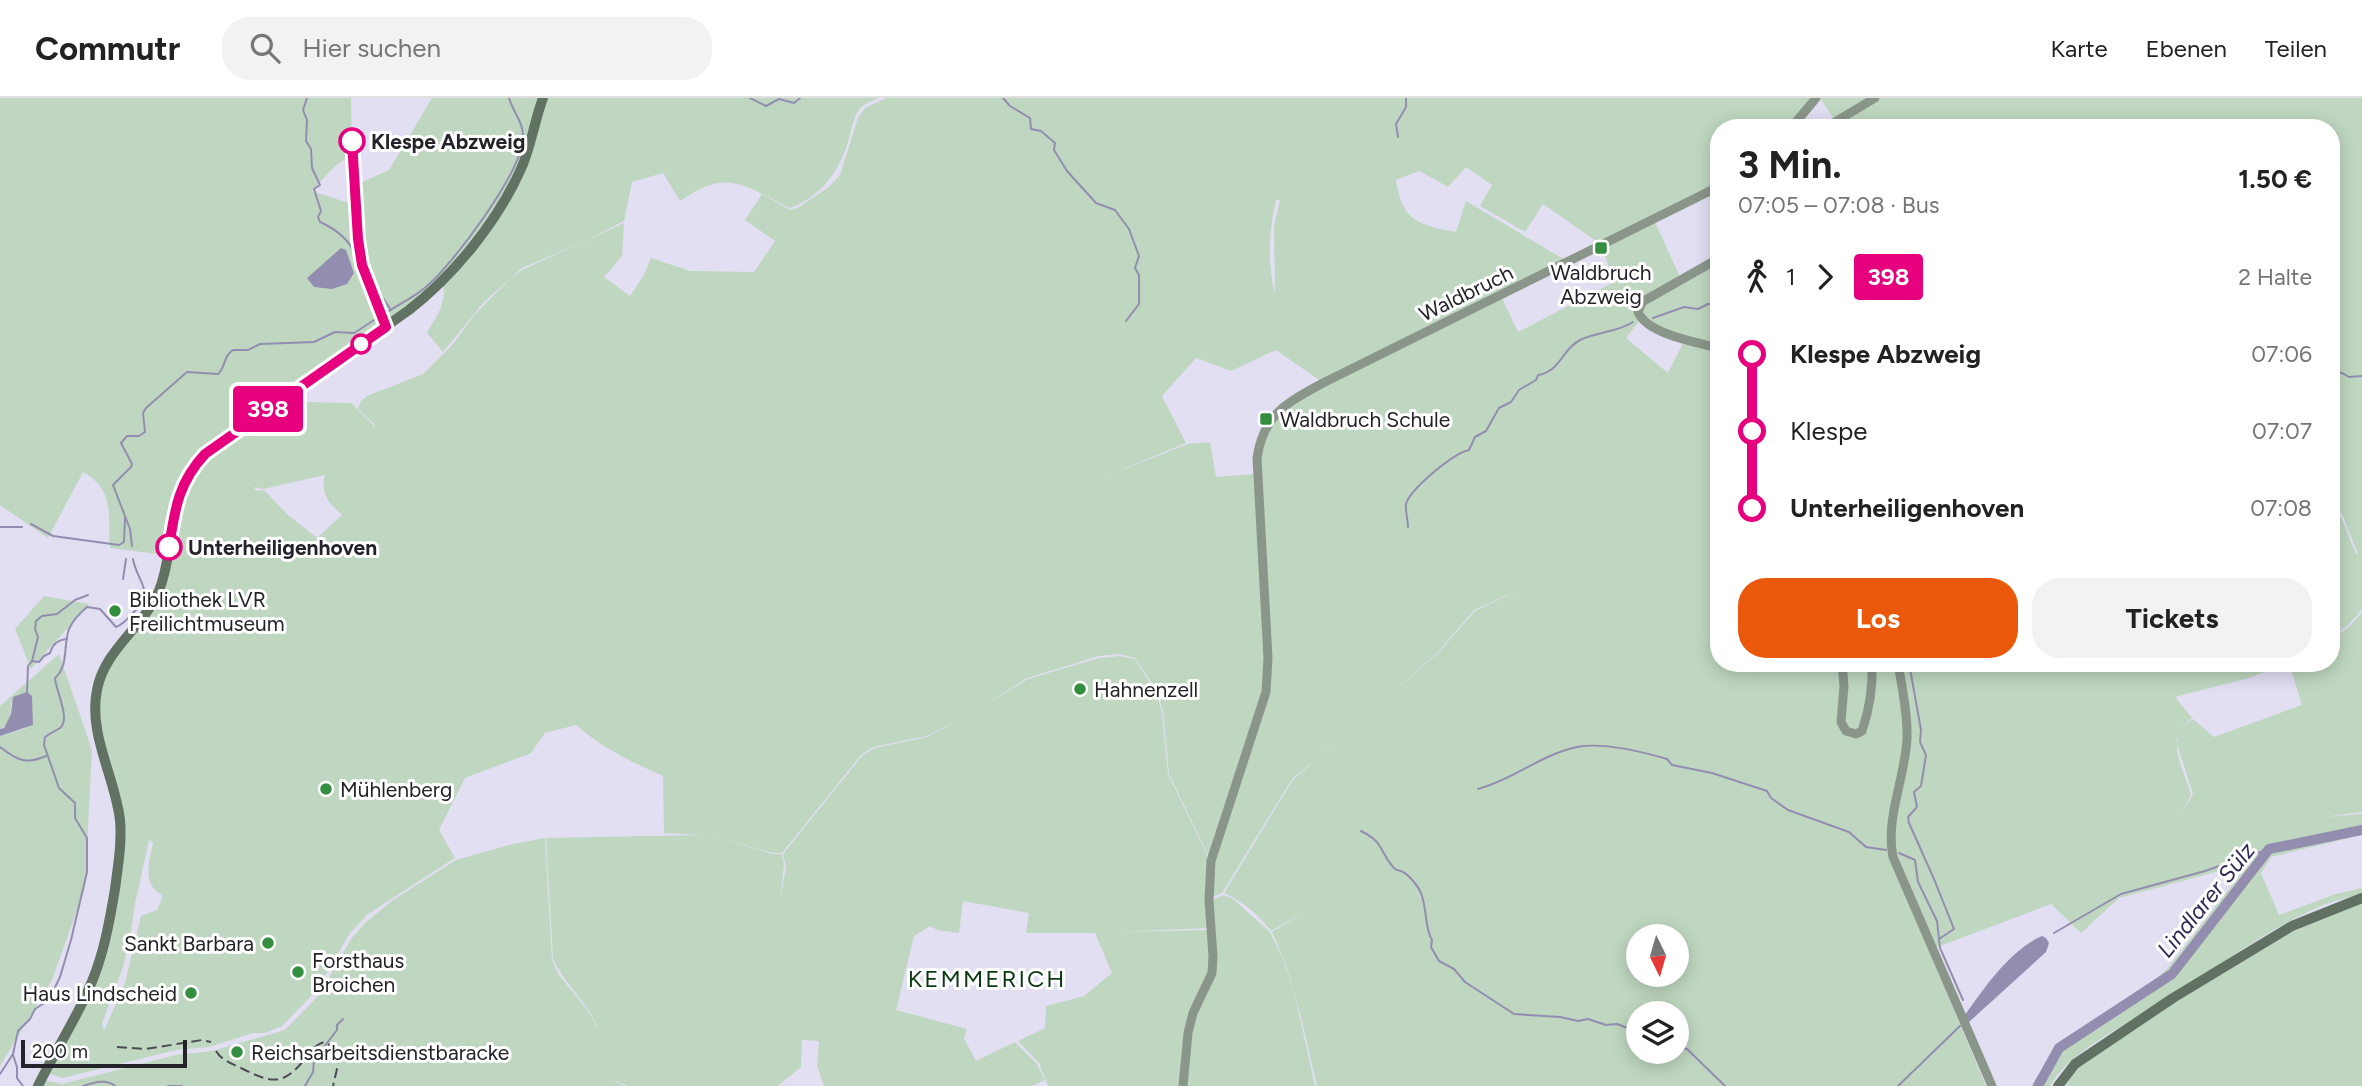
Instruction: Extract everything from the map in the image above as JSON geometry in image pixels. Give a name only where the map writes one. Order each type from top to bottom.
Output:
[{"type":"main road","points":[[38,1086],[99,964],[120,858],[118,808],[97,727],[97,687],[110,657],[157,598],[167,560],[178,496],[192,468],[221,442],[394,321],[443,281],[508,194],[521,169],[543,98]]},
{"type":"main road","points":[[2058,1086],[2075,1064],[2173,998],[2292,926],[2362,898]]},
{"type":"street","points":[[1798,119],[1815,98]]},
{"type":"street","points":[[1840,119],[1875,98]]},
{"type":"street","name":"Waldbruch","points":[[1184,1086],[1188,1033],[1193,1013],[1212,973],[1209,900],[1211,862],[1266,692],[1268,658],[1257,458],[1265,430],[1284,404],[1710,191]]},
{"type":"street","points":[[1710,263],[1642,302],[1638,312],[1651,328],[1710,346]]},
{"type":"street","points":[[1843,672],[1841,722],[1846,731],[1856,734],[1862,730],[1868,714],[1872,672]]},
{"type":"street","points":[[1899,672],[1907,739],[1890,839],[1893,857],[1992,1086]]},
{"type":"green space","points":[[0,98],[351,98],[352,154],[333,168],[312,191],[355,205],[362,266],[383,322],[191,465],[166,550],[158,554],[110,548],[109,514],[105,495],[93,479],[83,472],[48,538],[0,505]]},
{"type":"green space","points":[[432,98],[539,98],[517,171],[497,207],[434,287],[387,319],[361,250],[356,185],[389,170]]},
{"type":"green space","points":[[547,98],[879,98],[864,105],[857,113],[849,140],[833,175],[818,191],[800,204],[790,208],[748,187],[724,182],[697,191],[680,201],[663,173],[632,182],[624,221],[522,268],[483,303],[443,352],[427,333],[442,304],[443,285],[502,210]]},
{"type":"green space","points":[[887,98],[1813,98],[1796,119],[1710,119],[1710,189],[1599,243],[1543,204],[1525,232],[1480,206],[1492,185],[1466,167],[1448,187],[1419,171],[1396,180],[1408,213],[1422,223],[1456,232],[1466,201],[1567,261],[1322,382],[1276,350],[1231,371],[1196,358],[1162,396],[1186,443],[1104,477],[1188,444],[1210,442],[1216,477],[1256,474],[1267,658],[1264,691],[1210,859],[1169,774],[1163,712],[1158,692],[1135,658],[1118,654],[1099,656],[1027,678],[983,706],[1028,679],[1099,658],[1119,656],[1135,659],[1157,694],[1162,713],[1168,774],[1210,861],[1210,928],[1117,932],[1210,930],[1210,972],[1192,1013],[1182,1086],[1048,1086],[1039,1063],[1018,1041],[1045,1028],[1046,1006],[1084,996],[1112,973],[1095,933],[1026,933],[1029,913],[963,901],[959,933],[937,930],[930,926],[914,936],[896,1010],[967,1029],[964,1038],[976,1061],[1015,1042],[1037,1064],[1045,1080],[1032,1086],[824,1086],[817,1066],[819,1041],[802,1040],[801,1067],[778,1086],[627,1086],[609,1078],[624,1086],[42,1086],[45,1080],[62,1084],[176,1055],[212,1051],[285,1030],[320,994],[351,939],[365,923],[393,900],[456,860],[545,838],[552,960],[559,975],[588,1011],[599,1030],[595,1021],[553,959],[546,838],[701,835],[664,833],[663,776],[617,754],[576,725],[545,733],[531,753],[465,778],[439,830],[455,858],[368,914],[350,933],[316,991],[282,1026],[209,1047],[176,1050],[63,1078],[50,1074],[93,988],[124,859],[98,713],[99,691],[107,665],[161,599],[167,582],[177,509],[188,478],[207,456],[287,398],[306,402],[351,403],[375,427],[358,409],[367,396],[423,374],[453,344],[475,314],[522,270],[624,223],[622,256],[604,277],[630,296],[651,258],[690,271],[754,272],[775,241],[745,220],[762,194],[790,210],[829,187],[840,175],[858,118],[865,108]],"holes":[[[1276,200],[1280,200],[1274,226],[1275,293],[1270,235]],[[325,475],[327,498],[342,515],[317,538],[287,514],[264,490],[256,491],[254,487],[263,489]],[[968,715],[927,737],[874,748],[862,756],[783,854],[786,866],[780,902],[784,865],[782,854],[772,854],[711,835],[772,853],[782,853],[861,755],[873,747],[927,736]],[[149,840],[153,842],[149,878],[162,898],[157,910],[141,916],[125,983],[104,1031],[102,1024],[123,967],[130,938]]]},
{"type":"green space","points":[[1820,98],[1868,98],[1834,119]]},
{"type":"green space","points":[[1880,98],[2362,98],[2362,610],[2349,624],[2340,631],[2340,515],[2358,554],[2340,511],[2340,119],[1844,119]]},
{"type":"green space","points":[[1654,220],[1680,277],[1642,300],[1640,320],[1626,338],[1668,373],[1685,339],[1710,347],[1710,672],[2265,672],[2175,697],[2192,718],[2185,725],[2193,719],[2214,737],[2302,705],[2292,672],[2340,672],[2340,633],[2362,612],[2362,812],[2323,817],[2362,814],[2362,835],[2271,857],[2261,873],[2279,915],[2336,894],[2362,888],[2362,894],[2326,904],[2267,934],[2174,995],[2106,1035],[2073,1059],[2050,1086],[2031,1086],[2054,1050],[2065,1039],[2151,983],[2167,969],[2249,863],[2119,898],[2081,933],[2051,904],[1935,948],[1893,866],[1986,1086],[1317,1086],[1293,989],[1272,932],[1309,910],[1271,931],[1261,919],[1224,893],[1292,781],[1316,760],[1292,779],[1222,893],[1210,898],[1213,862],[1267,692],[1259,458],[1262,441],[1286,405],[1501,296],[1518,332],[1614,282],[1602,247]],"holes":[[[1523,588],[1475,611],[1439,652],[1361,721],[1438,652],[1474,610]],[[2177,744],[2193,794],[2183,811],[2191,794],[2180,763]]]},
{"type":"green space","points":[[1710,263],[1710,344],[1651,327],[1642,319],[1643,303]]},
{"type":"green space","points":[[44,596],[89,604],[31,669],[15,629]]},
{"type":"green space","points":[[59,654],[92,750],[85,888],[52,980],[0,1066],[0,736],[27,728],[11,701],[8,721],[0,729],[0,706]]},
{"type":"green space","points":[[1223,895],[1233,899],[1270,932],[1294,991],[1315,1086],[1185,1086],[1195,1014],[1209,985],[1210,901]]},
{"type":"green space","points":[[2362,903],[2362,1086],[2066,1086],[2076,1067],[2123,1034],[2290,933]]},
{"type":"shaded area","points":[[341,248],[346,250],[354,273],[347,284],[332,289],[314,287],[307,278]]},
{"type":"shaded area","points":[[27,692],[32,696],[33,725],[0,736],[0,729],[4,728],[11,714],[13,697]]},
{"type":"shaded area","points":[[2042,936],[2049,943],[2046,952],[1969,1022],[1965,1015],[1999,970],[2020,950]]},
{"type":"waterway","points":[[307,98],[303,110],[307,120],[306,141],[311,149],[312,168],[320,185],[314,189],[321,211],[318,217],[320,222],[337,231],[346,240],[356,256]]},
{"type":"waterway","points":[[386,313],[417,294],[439,275],[499,194],[520,153],[523,138],[522,127],[509,98]]},
{"type":"waterway","points":[[750,98],[766,106],[779,99],[794,103],[800,98]]},
{"type":"waterway","points":[[1003,98],[1010,106],[1030,118],[1031,129],[1041,131],[1055,143],[1054,150],[1067,171],[1096,203],[1115,210],[1129,229],[1139,256],[1135,268],[1139,275],[1139,304],[1126,321]]},
{"type":"waterway","points":[[1398,137],[1396,124],[1406,107],[1406,98]]},
{"type":"waterway","points":[[366,263],[378,295],[391,310]]},
{"type":"waterway","points":[[1653,318],[1684,307],[1698,309],[1710,304]]},
{"type":"waterway","points":[[132,546],[130,529],[113,485],[131,467],[121,443],[127,436],[139,436],[145,432],[143,413],[146,408],[187,372],[218,374],[233,350],[248,350],[260,344],[314,342],[335,332],[354,333],[379,317]]},
{"type":"waterway","points":[[1408,527],[1406,504],[1409,497],[1433,472],[1469,450],[1475,437],[1486,431],[1499,408],[1511,402],[1519,390],[1536,380],[1538,375],[1557,365],[1580,340],[1633,322]]},
{"type":"waterway","points":[[2340,373],[2349,377],[2362,376]]},
{"type":"waterway","points":[[31,524],[53,536],[119,545],[124,542],[125,518]]},
{"type":"waterway","points":[[0,527],[22,527]]},
{"type":"waterway","points":[[123,579],[126,559]]},
{"type":"waterway","points":[[0,1074],[13,1054],[18,1031],[30,1019],[35,1009],[49,1000],[60,977],[87,872],[87,838],[75,818],[75,803],[59,788],[44,745],[45,737],[60,728],[64,718],[55,678],[62,668],[69,629],[87,607],[100,609],[116,627],[126,621],[144,598],[143,586],[133,559]]},
{"type":"waterway","points":[[32,661],[38,637],[36,621],[42,616],[57,614],[75,600],[88,595]]},
{"type":"waterway","points":[[27,692],[28,666],[32,661],[39,662],[50,653],[58,641],[67,639]]},
{"type":"waterway","points":[[1911,672],[1921,730],[1920,742],[1926,755],[1921,786],[1914,792],[1917,807],[1908,817],[1954,929],[1939,939],[1940,948],[1963,1000]]},
{"type":"waterway","points":[[1478,789],[1503,780],[1564,750],[1587,746],[1623,748],[1667,759],[1672,765],[1712,773],[1767,791],[1771,798],[1788,810],[1849,832],[1866,847],[1886,850]]},
{"type":"waterway","points":[[0,747],[27,761],[46,756]]},
{"type":"waterway","name":"Lindlarer Sülz","points":[[2038,1086],[2059,1048],[2172,974],[2269,849],[2362,830]]},
{"type":"waterway","points":[[1361,831],[1374,839],[1393,867],[1405,873],[1418,887],[1432,940],[1431,947],[1439,961],[1454,969],[1465,982],[1514,1014],[1578,1021],[1588,1019],[1626,1027]]},
{"type":"waterway","points":[[2054,933],[2121,894],[2205,871],[2269,849]]},
{"type":"waterway","points":[[1899,853],[1915,860],[1918,882],[1937,921],[1939,939]]},
{"type":"waterway","points":[[305,1086],[313,1072],[314,1060],[343,1019]]},
{"type":"waterway","points":[[1898,1086],[1960,1026]]},
{"type":"waterway","points":[[1689,1051],[1725,1086]]},
{"type":"waterway","points":[[13,1055],[17,1078],[23,1086]]},
{"type":"waterway","points":[[83,1086],[104,1082],[115,1086]]},
{"type":"waterway","points":[[168,1086],[182,1086]]},
{"type":"railway","points":[[117,1047],[146,1049],[202,1040],[211,1042]]},
{"type":"railway","points":[[216,1051],[232,1064],[261,1077],[276,1080],[290,1074],[312,1049],[324,1042],[335,1048],[340,1056],[333,1086]]},
{"type":"bus line","name":"398","points":[[169,547],[175,508],[183,483],[205,454],[386,327],[362,265],[352,141]]},
{"type":"place","name":"Klespe Abzweig","points":[[352,141]]},
{"type":"place","name":"Waldbruch Abzweig","points":[[1601,248]]},
{"type":"place","name":"Waldbruch Schule","points":[[1266,419]]},
{"type":"place","name":"Unterheiligenhoven","points":[[169,547]]},
{"type":"place","name":"Bibliothek LVR Freilichtmuseum","points":[[115,611]]},
{"type":"place","name":"Hahnenzell","points":[[1080,689]]},
{"type":"place","name":"Mühlenberg","points":[[326,789]]},
{"type":"place","name":"Sankt Barbara","points":[[268,943]]},
{"type":"place","name":"Forsthaus Broichen","points":[[298,972]]},
{"type":"place","name":"Haus Lindscheid","points":[[191,993]]},
{"type":"place","name":"Reichsarbeitsdienstbaracke","points":[[237,1052]]},
{"type":"district","name":"KEMMERICH","points":[[987,978]]}]
